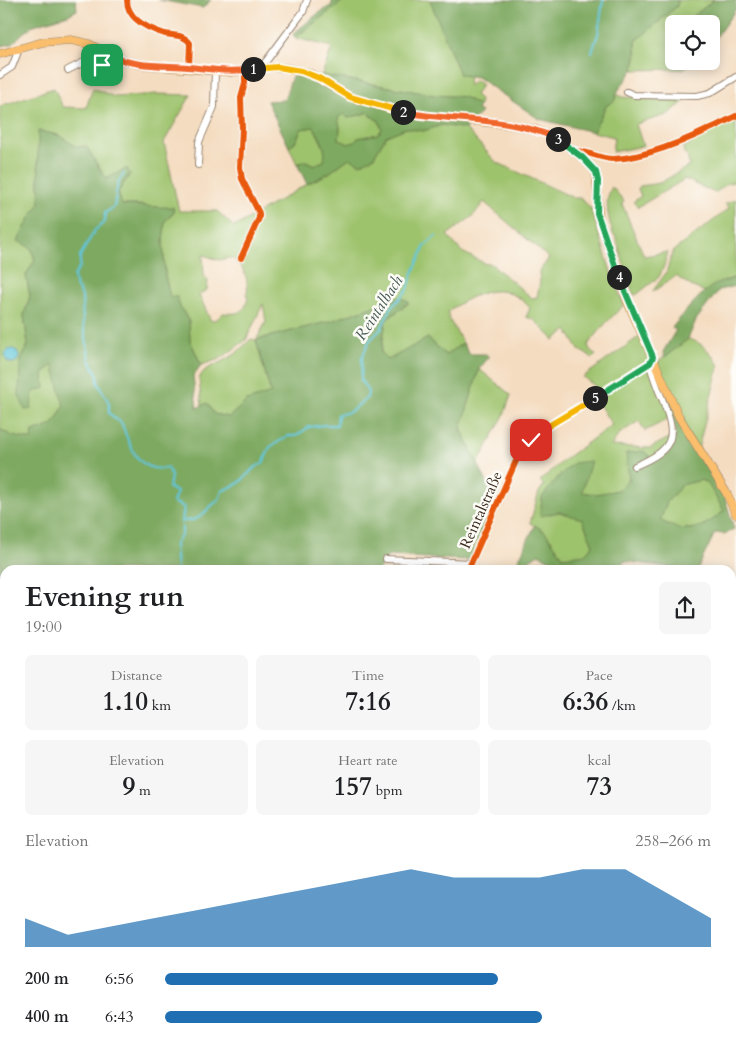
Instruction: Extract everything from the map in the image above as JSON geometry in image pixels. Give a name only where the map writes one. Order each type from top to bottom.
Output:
[{"type":"main road","points":[[0,54],[48,41],[71,40],[90,44],[109,55],[129,63],[215,70],[278,67],[301,71],[319,78],[350,97],[397,111],[528,128],[559,140],[589,163],[596,172],[598,181],[597,213],[601,228],[651,360],[679,417],[727,494],[736,514]]},
{"type":"street","points":[[127,0],[128,11],[136,20],[155,30],[182,36],[188,40],[190,43],[189,67]]},
{"type":"street","points":[[261,68],[303,12],[307,0]]},
{"type":"street","points":[[0,75],[12,67],[18,49]]},
{"type":"street","points":[[68,70],[84,62],[104,64],[109,55]]},
{"type":"street","points":[[198,165],[199,142],[214,107],[215,70]]},
{"type":"street","points":[[240,258],[259,218],[259,213],[242,179],[240,167],[241,98],[245,83],[244,70]]},
{"type":"street","points":[[627,92],[634,95],[697,96],[714,91],[736,77]]},
{"type":"street","points":[[575,151],[612,159],[647,153],[688,138],[736,116]]},
{"type":"street","points":[[635,466],[655,457],[665,447],[671,437],[669,416],[651,360]]},
{"type":"street","name":"Reintalstraße","points":[[386,559],[471,563],[516,461],[531,440],[545,428],[651,360]]},
{"type":"green space","points":[[0,0],[76,0],[77,10],[68,15],[34,25],[12,44],[0,46]]},
{"type":"green space","points":[[159,0],[211,0],[203,8]]},
{"type":"green space","points":[[333,0],[344,0],[295,38],[293,34],[321,11],[331,6]]},
{"type":"green space","points":[[344,0],[430,0],[460,74],[468,75],[469,86],[475,80],[482,85],[475,95],[480,99],[479,106],[464,97],[434,95],[322,75],[332,47],[295,38]]},
{"type":"green space","points":[[430,0],[678,0],[677,6],[636,41],[636,58],[633,69],[618,91],[615,100],[606,106],[593,132],[539,119],[477,77],[460,75]]},
{"type":"green space","points":[[678,0],[714,0],[695,15],[666,15],[677,6]]},
{"type":"green space","points":[[714,0],[736,0],[736,9],[720,31],[720,15],[695,15]]},
{"type":"green space","points":[[665,16],[665,69],[633,70],[637,56],[636,41]]},
{"type":"green space","points":[[322,75],[434,95],[464,97],[479,106],[477,110],[481,112],[466,129],[442,125],[423,131],[406,128],[386,136],[373,158],[360,164],[349,158],[329,173],[307,184],[297,164],[306,161],[314,165],[324,161],[325,152],[321,139],[314,127],[301,129],[296,141],[289,147],[267,101],[284,100],[292,76]],"holes":[[[370,112],[371,116],[379,121],[382,129],[378,134],[358,138],[355,142],[348,144],[339,139],[340,127],[338,118],[343,114],[348,118]]]},
{"type":"green space","points":[[54,88],[63,107],[86,108],[93,88],[115,97],[157,94],[191,95],[164,142],[179,211],[217,211],[234,227],[329,173],[349,158],[373,158],[386,136],[406,128],[423,131],[442,125],[466,129],[496,162],[574,198],[581,198],[591,209],[612,275],[624,305],[588,345],[590,350],[596,355],[593,358],[579,350],[567,330],[554,340],[533,319],[526,317],[530,308],[510,293],[500,291],[479,294],[448,311],[449,319],[463,343],[446,355],[428,338],[389,360],[381,352],[386,320],[409,303],[401,297],[331,321],[256,340],[266,322],[263,304],[246,340],[220,359],[201,365],[190,340],[189,321],[180,307],[177,298],[170,298],[165,275],[163,243],[165,221],[174,213],[141,205],[122,205],[118,192],[130,174],[106,179],[86,146],[77,147],[58,135],[39,131],[40,204],[30,218],[19,241],[31,248],[35,260],[26,275],[30,296],[24,315],[28,345],[20,363],[33,392],[43,375],[54,363],[64,406],[53,425],[33,432],[33,440],[12,436],[0,429],[0,106]],"holes":[[[484,202],[549,258],[539,272],[540,282],[537,297],[532,298],[490,263],[486,264],[462,252],[447,235],[473,216]],[[203,255],[219,260],[230,258],[235,260],[242,268],[247,280],[246,295],[248,297],[243,310],[237,313],[223,313],[217,319],[211,321],[199,295],[207,290],[208,281],[204,276]]]},
{"type":"green space","points":[[616,93],[621,97],[686,100],[667,115],[636,124],[643,146],[612,152],[614,137],[593,132],[606,106],[615,100]]},
{"type":"green space","points":[[371,112],[371,116],[379,121],[382,129],[378,134],[358,138],[355,142],[348,144],[339,139],[340,127],[337,118],[343,114],[348,118]]},
{"type":"green space","points":[[736,118],[736,181],[727,184],[715,193],[685,179],[638,207],[633,202],[641,196],[638,189],[640,186],[660,183],[689,166],[683,147],[692,144],[694,138]]},
{"type":"green space","points":[[314,127],[326,152],[324,161],[314,165],[306,161],[297,164],[289,147],[296,141],[301,129]]},
{"type":"green space","points":[[38,131],[58,135],[77,147],[86,146],[106,179],[127,168],[130,174],[118,192],[122,205],[173,207],[174,212],[165,221],[163,243],[165,275],[170,297],[177,297],[180,307],[189,321],[190,340],[201,365],[193,376],[197,408],[207,403],[214,414],[229,417],[247,401],[271,393],[256,340],[331,321],[401,297],[409,302],[386,320],[381,352],[388,360],[428,338],[446,355],[463,343],[469,354],[486,354],[489,357],[479,369],[461,429],[495,499],[469,560],[388,556],[382,565],[0,565],[0,429],[12,436],[32,440],[33,432],[53,425],[64,406],[53,364],[43,375],[45,388],[33,392],[31,409],[25,410],[19,395],[20,363],[28,345],[24,315],[30,296],[26,275],[35,260],[31,248],[18,241],[40,203]]},
{"type":"green space","points":[[612,187],[624,201],[622,204],[644,256],[668,252],[659,277],[636,295],[633,294],[610,222],[607,204]]},
{"type":"green space","points":[[736,199],[736,277],[717,283],[705,292],[691,286],[676,276],[652,292],[666,273],[673,251],[730,208],[725,204]]},
{"type":"green space","points":[[736,277],[736,286],[719,290],[696,320],[688,339],[665,357],[663,352],[676,330],[672,328],[687,309],[712,286]]},
{"type":"green space","points":[[640,336],[653,365],[688,339],[702,346],[719,365],[697,453],[665,401],[672,417],[645,431],[639,421],[619,434],[611,446],[650,448],[671,437],[676,438],[660,456],[619,489],[595,494],[582,493],[559,512],[582,518],[593,545],[585,555],[563,557],[545,532],[530,523],[539,492],[544,485],[540,481],[565,459],[612,425],[597,401],[606,395],[583,377]]},
{"type":"green space","points":[[251,339],[256,340],[271,394],[247,401],[229,417],[213,414],[207,403],[202,406],[199,379],[201,375],[205,370],[234,355]]},
{"type":"green space","points":[[479,369],[511,395],[504,415],[477,465],[461,429]]},
{"type":"green space","points":[[666,398],[725,498],[734,529],[725,534],[715,533],[699,565],[653,565],[624,561],[622,565],[561,565],[538,554],[523,565],[518,561],[535,525],[545,532],[563,557],[585,554],[593,545],[582,519],[559,512],[540,516],[542,497],[560,475],[574,463],[591,461],[582,492],[596,494],[619,490],[629,480],[626,453],[644,451],[655,462],[674,440],[675,428],[665,401]],"holes":[[[701,480],[708,484],[724,511],[709,522],[694,528],[678,528],[660,520],[667,502],[682,485]]]},
{"type":"green space","points":[[701,480],[709,484],[724,511],[709,522],[694,528],[678,528],[660,520],[667,502],[682,485]]},
{"type":"water","points":[[12,349],[17,351],[19,356],[17,361],[12,363],[7,361],[5,356],[7,351]]},
{"type":"waterway","points":[[592,52],[598,34],[603,0]]},
{"type":"waterway","points":[[117,420],[109,413],[109,403],[98,383],[98,376],[90,360],[83,323],[82,296],[75,284],[74,276],[80,266],[80,256],[95,230],[105,222],[105,213],[114,207],[118,182],[124,174]]},
{"type":"waterway","name":"Reintalbach","points":[[182,523],[182,521],[192,520],[201,516],[218,500],[222,491],[239,483],[254,468],[263,463],[270,447],[288,436],[296,436],[309,427],[337,425],[338,414],[352,411],[367,398],[368,392],[361,380],[362,358],[369,341],[381,329],[391,308],[408,289],[425,246],[436,236]]},
{"type":"waterway","points":[[119,421],[122,424],[132,450],[142,463],[158,469],[168,468],[171,476],[169,488],[177,492],[173,502],[184,507],[182,521]]},
{"type":"waterway","name":"Reintalbach","points":[[177,565],[175,544],[182,534],[182,527]]},
{"type":"cycle path","points":[[127,0],[131,13],[140,22],[159,32],[182,37],[190,43],[189,67]]},
{"type":"cycle path","points":[[241,258],[259,218],[259,213],[242,179],[240,167],[241,98],[245,83],[245,70]]},
{"type":"cycle path","points":[[575,151],[603,158],[628,158],[676,144],[736,116]]},
{"type":"cycle path","points":[[470,565],[516,461],[531,440],[545,428],[649,363],[653,357]]},
{"type":"route","points":[[102,65],[109,55],[129,63],[223,71],[264,67],[291,68],[311,74],[350,97],[383,108],[411,114],[498,122],[537,130],[559,140],[583,158],[594,168],[597,176],[596,200],[601,228],[630,305],[653,357],[650,363],[545,428],[531,440]]}]
